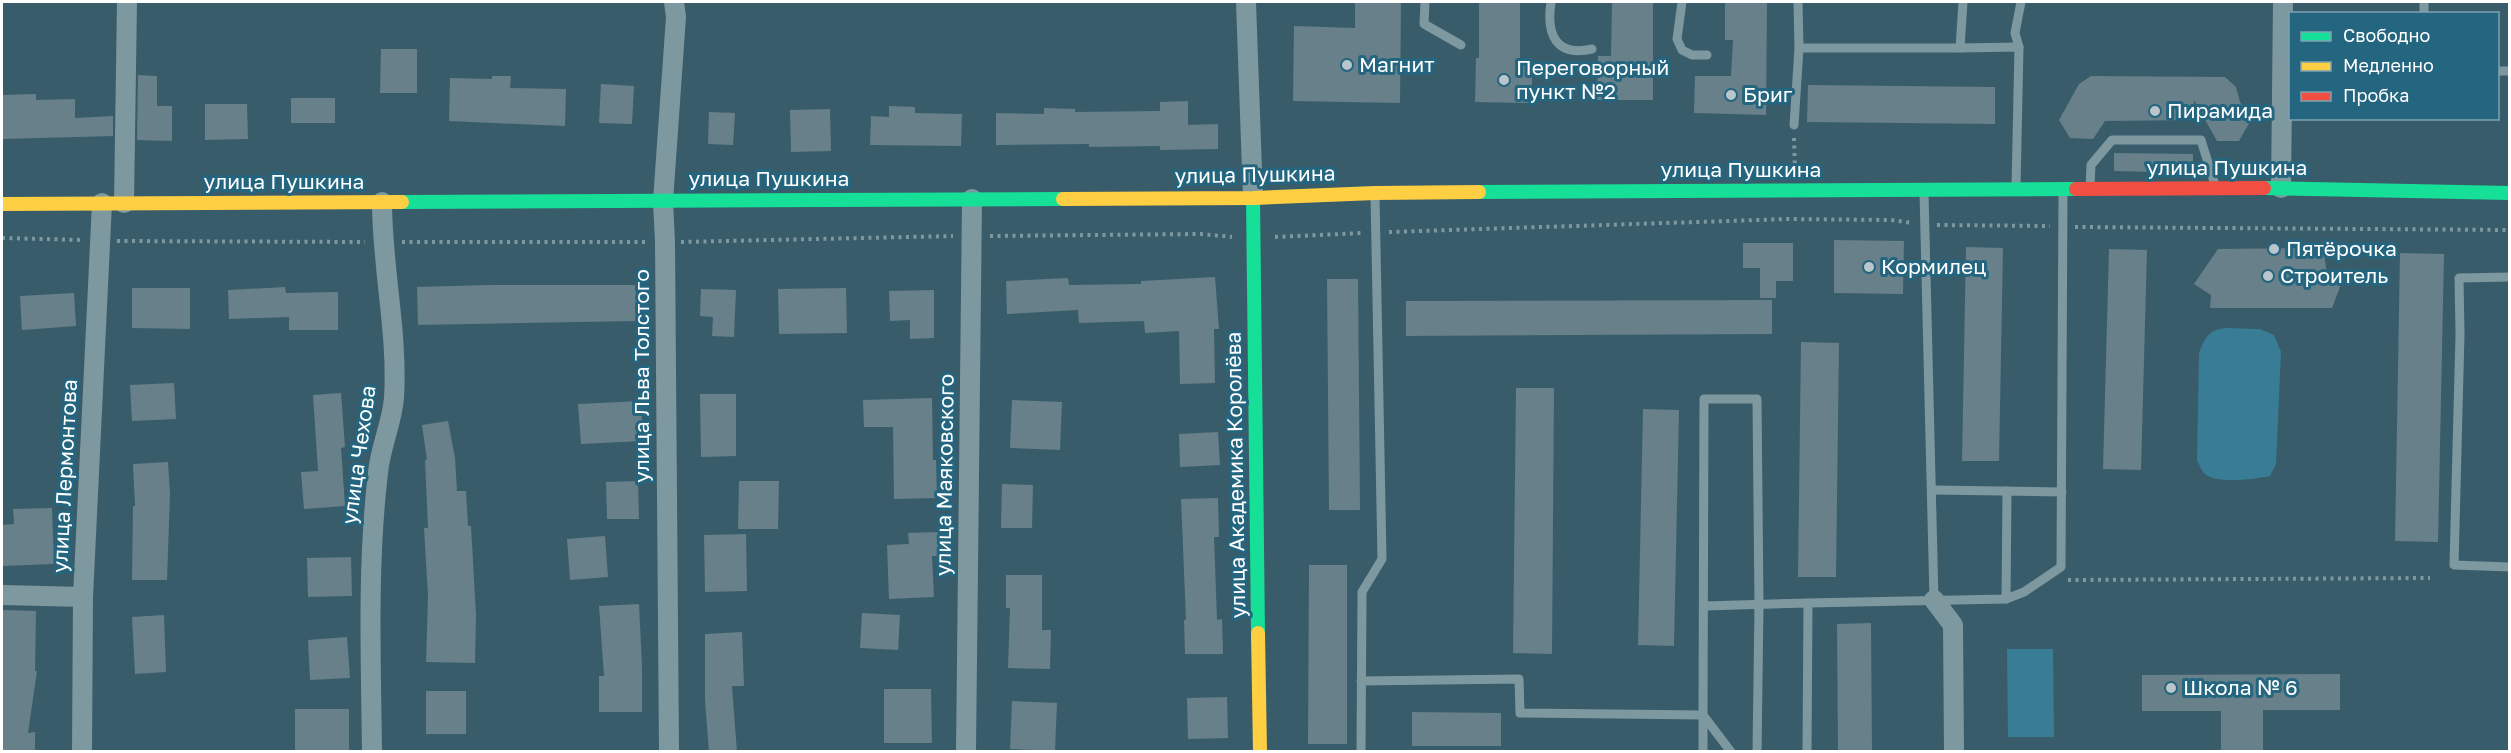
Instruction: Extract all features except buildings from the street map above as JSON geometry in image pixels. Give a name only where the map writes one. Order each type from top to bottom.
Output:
[{"type":"street","points":[[124,203],[127,2]]},
{"type":"street","name":"улица Льва Толстого","points":[[669,752],[663,201],[676,17],[674,2]]},
{"type":"street","points":[[1246,2],[1252,198]]},
{"type":"street","points":[[2281,188],[2286,66],[2283,2]]},
{"type":"street","name":"улица Пушкина","points":[[2,204],[1252,198],[1375,193],[2216,188],[2510,193]]},
{"type":"street","name":"улица Академика Королёва","points":[[1252,198],[1260,752]]},
{"type":"street","name":"улица Маяковского","points":[[966,752],[972,199]]},
{"type":"street","name":"улица Чехова","points":[[372,752],[371,552],[378,470],[394,399],[393,322],[382,242],[382,202]]},
{"type":"street","name":"улица Лермонтова","points":[[82,752],[83,597],[102,203]]},
{"type":"street","points":[[2,596],[83,597]]},
{"type":"street","points":[[1934,600],[1953,625],[1954,752]]},
{"type":"lane","points":[[1425,2],[1424,24],[1461,45]]},
{"type":"lane","points":[[1551,2],[1550,23],[1554,36],[1562,47],[1575,53],[1592,49]]},
{"type":"lane","points":[[1682,2],[1677,39],[1682,50],[1692,55],[1707,55]]},
{"type":"lane","points":[[1794,125],[1799,48],[1798,2]]},
{"type":"lane","points":[[1960,48],[1963,2]]},
{"type":"lane","points":[[2016,189],[2019,47],[2015,33],[2021,2]]},
{"type":"lane","points":[[1799,48],[2019,47]]},
{"type":"lane","points":[[2090,189],[2091,165],[2112,140],[2201,140],[2216,188]]},
{"type":"lane","points":[[1704,606],[2006,599],[2024,592],[2061,567],[2063,189]]},
{"type":"lane","points":[[1924,190],[1934,600]]},
{"type":"lane","points":[[1361,752],[1362,592],[1383,559],[1375,193]]},
{"type":"lane","points":[[2510,278],[2459,278],[2460,334],[2454,565],[2510,567]]},
{"type":"lane","points":[[1704,752],[1704,399],[1757,399],[1759,605],[1757,752]]},
{"type":"lane","points":[[1932,490],[2062,492]]},
{"type":"lane","points":[[2006,599],[2007,491]]},
{"type":"lane","points":[[1807,752],[1808,603]]},
{"type":"lane","points":[[1361,681],[1519,679],[1520,713],[1703,715]]},
{"type":"lane","points":[[1703,715],[1731,752]]},
{"type":"path","points":[[1794,125],[1795,191]]},
{"type":"path","points":[[2043,580],[2430,578]]},
{"type":"shaded area","points":[[2229,328],[2260,329],[2274,335],[2281,352],[2276,464],[2270,476],[2236,480],[2210,477],[2203,472],[2197,460],[2199,354],[2208,335],[2214,331]]},
{"type":"shaded area","points":[[2007,649],[2053,649],[2054,737],[2008,737]]},
{"type":"traffic: fast","points":[[2264,188],[2510,193]]},
{"type":"traffic: fast","points":[[1479,192],[2076,189]]},
{"type":"traffic: fast","points":[[1253,198],[1258,633]]},
{"type":"traffic: fast","points":[[402,202],[1063,199]]},
{"type":"traffic: slow","points":[[1063,199],[1253,198],[1479,192]]},
{"type":"traffic: slow","points":[[2,204],[402,202]]},
{"type":"traffic: slow","points":[[1258,633],[1260,752]]},
{"type":"traffic: jam","points":[[2076,189],[2264,188]]},
{"type":"place","name":"Магнит","points":[[1347,65]]},
{"type":"place","name":"Переговорный пункт №2","points":[[1504,80]]},
{"type":"place","name":"Бриг","points":[[1731,95]]},
{"type":"place","name":"Пирамида","points":[[2155,111]]},
{"type":"place","name":"Пятёрочка","points":[[2274,249]]},
{"type":"place","name":"Кормилец","points":[[1869,267]]},
{"type":"place","name":"Строитель","points":[[2268,276]]},
{"type":"place","name":"Школа № 6","points":[[2171,688]]}]
